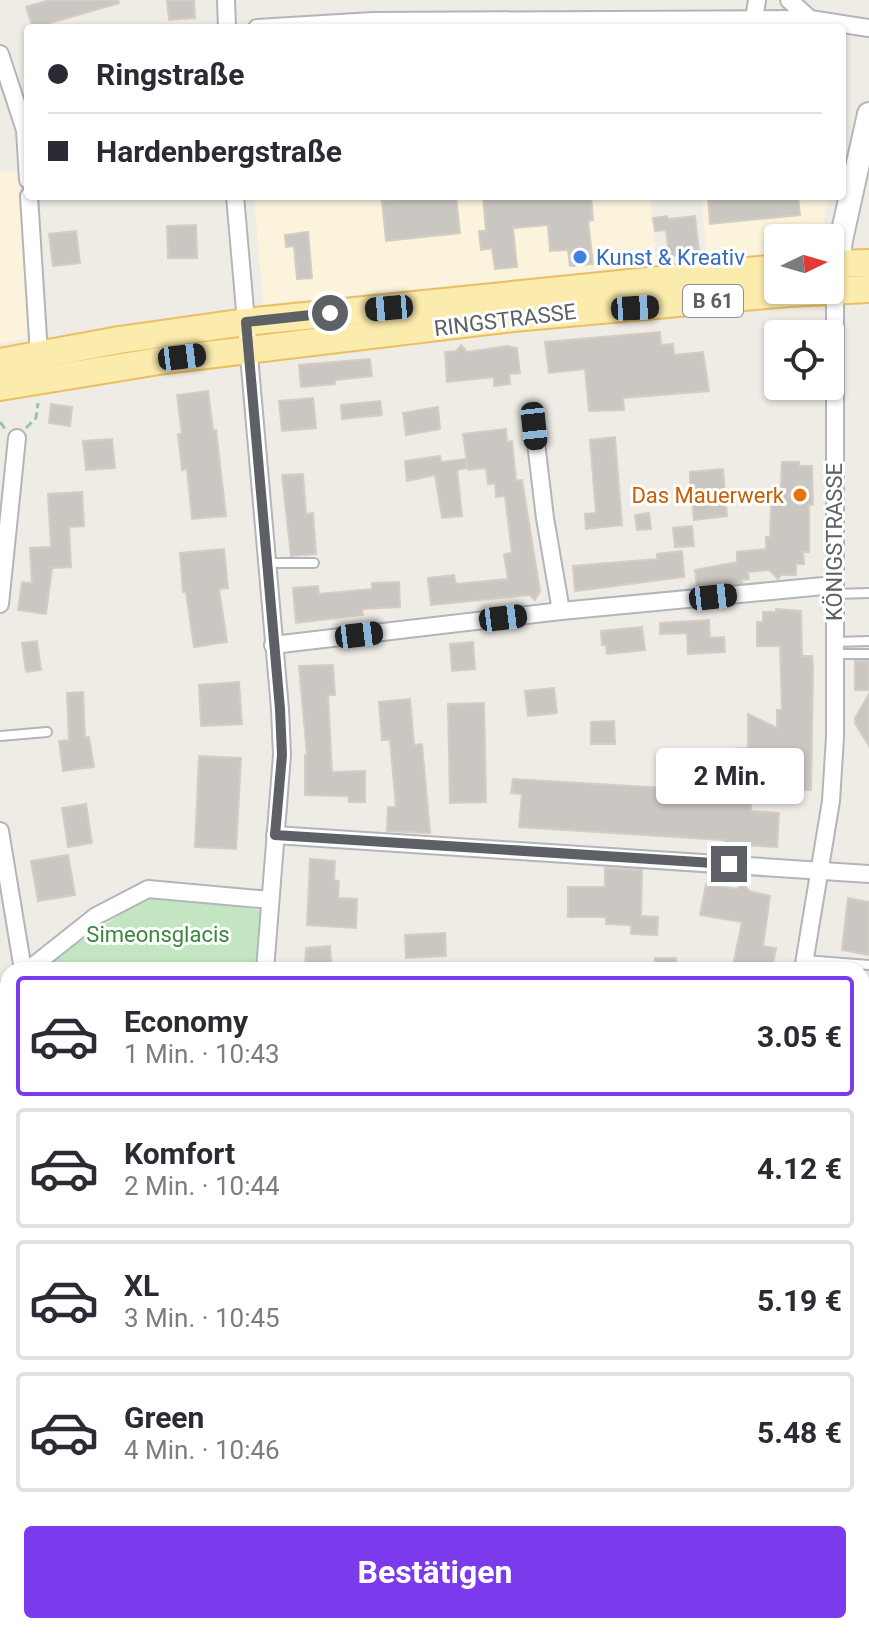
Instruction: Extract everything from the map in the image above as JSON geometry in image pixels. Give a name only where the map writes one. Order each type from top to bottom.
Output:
[{"type":"main road","name":"KÖNIGSTRASSE","points":[[843,224],[869,114]]},
{"type":"main road","points":[[844,264],[869,263]]},
{"type":"main road","name":"RINGSTRASSE","points":[[0,387],[40,367],[246,322],[764,269]]},
{"type":"main road","name":"RINGSTRASSE","points":[[844,290],[869,289]]},
{"type":"main road","name":"RINGSTRASSE","points":[[0,362],[40,367],[249,349],[566,312],[764,296]]},
{"type":"street","points":[[226,0],[227,24]]},
{"type":"street","points":[[754,20],[757,0]]},
{"type":"street","points":[[789,0],[810,19]]},
{"type":"street","points":[[323,24],[373,21],[810,19],[843,24]]},
{"type":"street","points":[[846,24],[869,28]]},
{"type":"street","points":[[0,54],[24,127]]},
{"type":"street","points":[[29,200],[40,367]]},
{"type":"street","points":[[235,200],[282,755],[266,962]]},
{"type":"street","name":"KÖNIGSTRASSE","points":[[805,962],[831,801],[835,304]]},
{"type":"street","points":[[534,426],[545,518],[561,611]]},
{"type":"street","points":[[0,604],[17,438]]},
{"type":"street","points":[[273,645],[561,611],[834,590]]},
{"type":"street","points":[[0,831],[25,962]]},
{"type":"street","points":[[275,835],[869,874]]},
{"type":"street","points":[[36,962],[96,916],[148,889],[270,900]]},
{"type":"lane","points":[[267,563],[314,563]]},
{"type":"lane","points":[[834,590],[869,593]]},
{"type":"lane","points":[[834,648],[869,641]]},
{"type":"lane","points":[[834,648],[869,654]]},
{"type":"lane","points":[[0,736],[47,732]]},
{"type":"path","points":[[17,438],[36,418],[40,367]]},
{"type":"shaded area","points":[[0,171],[24,171],[24,200],[30,200],[41,334],[0,344]]},
{"type":"shaded area","points":[[254,200],[650,200],[657,265],[263,304]]},
{"type":"shaded area","points":[[701,200],[829,200],[823,224],[764,224],[764,254],[707,260]]},
{"type":"green space","name":"Simeonsglacis","points":[[147,896],[262,910],[260,962],[50,962]]},
{"type":"building","points":[[49,0],[118,0],[119,3],[47,24],[32,24],[26,7]]},
{"type":"building","points":[[167,0],[194,0],[195,18],[169,20]]},
{"type":"building","points":[[456,200],[460,233],[386,241],[382,201]]},
{"type":"building","points":[[483,200],[591,200],[593,220],[588,221],[593,264],[570,266],[568,250],[550,251],[548,225],[513,228],[517,267],[495,269],[492,248],[481,250],[479,231],[486,231]]},
{"type":"building","points":[[708,200],[798,200],[800,215],[710,224]]},
{"type":"building","points":[[667,216],[668,219],[695,216],[699,252],[669,256],[666,230],[655,231],[653,218]]},
{"type":"building","points":[[196,225],[197,258],[168,258],[167,226]]},
{"type":"building","points":[[76,231],[80,263],[53,266],[49,234]]},
{"type":"building","points":[[308,232],[312,278],[297,279],[294,246],[286,247],[285,235]]},
{"type":"building","points":[[660,332],[661,345],[673,344],[674,355],[703,352],[709,391],[623,398],[624,410],[589,411],[585,369],[549,373],[545,342]]},
{"type":"building","points":[[461,345],[467,352],[507,346],[517,348],[520,373],[509,374],[510,384],[494,386],[494,377],[447,382],[445,352],[456,351]]},
{"type":"building","points":[[370,359],[372,376],[301,387],[299,365]]},
{"type":"building","points":[[208,391],[226,516],[192,519],[187,469],[182,470],[177,395]]},
{"type":"building","points":[[313,398],[316,428],[282,431],[279,401]]},
{"type":"building","points":[[380,401],[382,415],[342,419],[341,405]]},
{"type":"building","points":[[51,404],[72,407],[70,426],[49,423]]},
{"type":"building","points":[[438,407],[440,429],[406,435],[403,413]]},
{"type":"building","points":[[506,429],[507,442],[512,441],[516,481],[522,480],[540,591],[535,600],[529,595],[431,605],[428,578],[454,575],[456,584],[508,579],[504,554],[512,553],[505,496],[496,497],[495,483],[488,484],[486,468],[468,470],[463,434]]},
{"type":"building","points":[[615,437],[622,525],[586,529],[585,514],[596,513],[590,440]]},
{"type":"building","points":[[112,439],[115,468],[86,470],[83,441]]},
{"type":"building","points":[[440,456],[441,462],[465,459],[467,468],[457,470],[462,516],[442,518],[435,475],[407,481],[405,461]]},
{"type":"building","points":[[782,462],[812,466],[813,505],[809,505],[809,552],[803,552],[804,564],[796,564],[796,575],[781,575],[778,579],[769,570],[748,572],[749,579],[742,580],[742,583],[697,587],[695,570],[737,562],[737,552],[766,549],[766,537],[770,537],[771,504],[780,504]]},
{"type":"building","points":[[723,469],[727,516],[694,520],[690,472]]},
{"type":"building","points":[[303,474],[306,514],[313,513],[316,554],[291,556],[282,475]]},
{"type":"building","points":[[82,492],[84,526],[69,527],[71,567],[52,568],[46,614],[18,610],[22,582],[32,583],[30,548],[51,547],[48,494]]},
{"type":"building","points":[[649,513],[651,529],[637,530],[635,515]]},
{"type":"building","points":[[692,526],[694,546],[675,547],[673,528]]},
{"type":"building","points":[[224,549],[228,588],[219,589],[227,642],[194,647],[186,592],[183,592],[180,553]]},
{"type":"building","points":[[682,551],[684,577],[575,591],[573,566],[657,559],[657,554]]},
{"type":"building","points":[[399,582],[400,607],[362,609],[363,615],[296,623],[293,588],[318,586],[319,594],[372,589],[372,583]]},
{"type":"building","points":[[776,609],[801,611],[802,656],[812,656],[813,667],[811,790],[778,790],[778,773],[753,773],[751,811],[779,813],[777,847],[724,844],[724,840],[519,827],[522,794],[511,793],[513,779],[666,788],[666,782],[707,784],[707,779],[729,780],[730,770],[736,770],[735,749],[748,748],[748,714],[777,728],[777,710],[782,710],[780,646],[757,646],[757,622],[763,622],[763,612],[776,612]]},
{"type":"building","points":[[709,620],[710,638],[724,637],[725,652],[688,654],[687,633],[660,634],[660,623]]},
{"type":"building","points":[[642,627],[645,650],[607,654],[606,645],[602,645],[601,631]]},
{"type":"building","points":[[37,641],[41,670],[26,672],[22,643]]},
{"type":"building","points":[[473,642],[475,669],[452,671],[450,644]]},
{"type":"building","points":[[855,661],[869,661],[869,690],[855,690]]},
{"type":"building","points":[[333,665],[335,695],[328,695],[332,772],[365,771],[365,802],[349,802],[348,796],[305,795],[307,755],[299,666]]},
{"type":"building","points":[[239,682],[242,724],[201,726],[199,685]]},
{"type":"building","points":[[554,688],[557,713],[528,716],[525,691]]},
{"type":"building","points":[[83,692],[85,737],[89,737],[94,767],[63,771],[59,741],[69,740],[67,693]]},
{"type":"building","points":[[869,694],[869,746],[855,718]]},
{"type":"building","points":[[410,699],[414,745],[422,744],[430,833],[387,831],[388,807],[396,807],[390,740],[382,740],[379,702]]},
{"type":"building","points":[[484,703],[486,802],[450,803],[448,704]]},
{"type":"building","points":[[614,721],[615,744],[591,744],[591,722]]},
{"type":"building","points":[[199,756],[241,758],[236,849],[195,847]]},
{"type":"building","points":[[86,804],[92,843],[68,847],[62,808]]},
{"type":"building","points":[[68,855],[75,895],[38,901],[31,861]]},
{"type":"building","points":[[310,859],[335,861],[334,880],[339,881],[338,898],[357,899],[356,928],[307,925]]},
{"type":"building","points":[[605,868],[642,870],[641,916],[658,917],[657,935],[631,934],[631,925],[606,924],[606,917],[568,917],[568,887],[605,887]]},
{"type":"building","points":[[743,883],[749,891],[770,896],[763,946],[776,948],[773,962],[734,962],[742,922],[700,915],[706,884],[737,889]]},
{"type":"building","points":[[848,898],[869,902],[869,955],[842,950]]},
{"type":"building","points":[[445,933],[446,956],[406,958],[405,935]]},
{"type":"building","points":[[330,946],[331,962],[305,962],[306,948]]},
{"type":"building","points":[[655,958],[676,958],[676,962],[655,962]]},
{"type":"place","name":"Kunst & Kreativ","points":[[580,257]]},
{"type":"place","name":"Das Mauerwerk","points":[[800,495]]},
{"type":"route","points":[[330,313],[246,322],[280,709],[282,755],[275,835],[729,864]]}]
